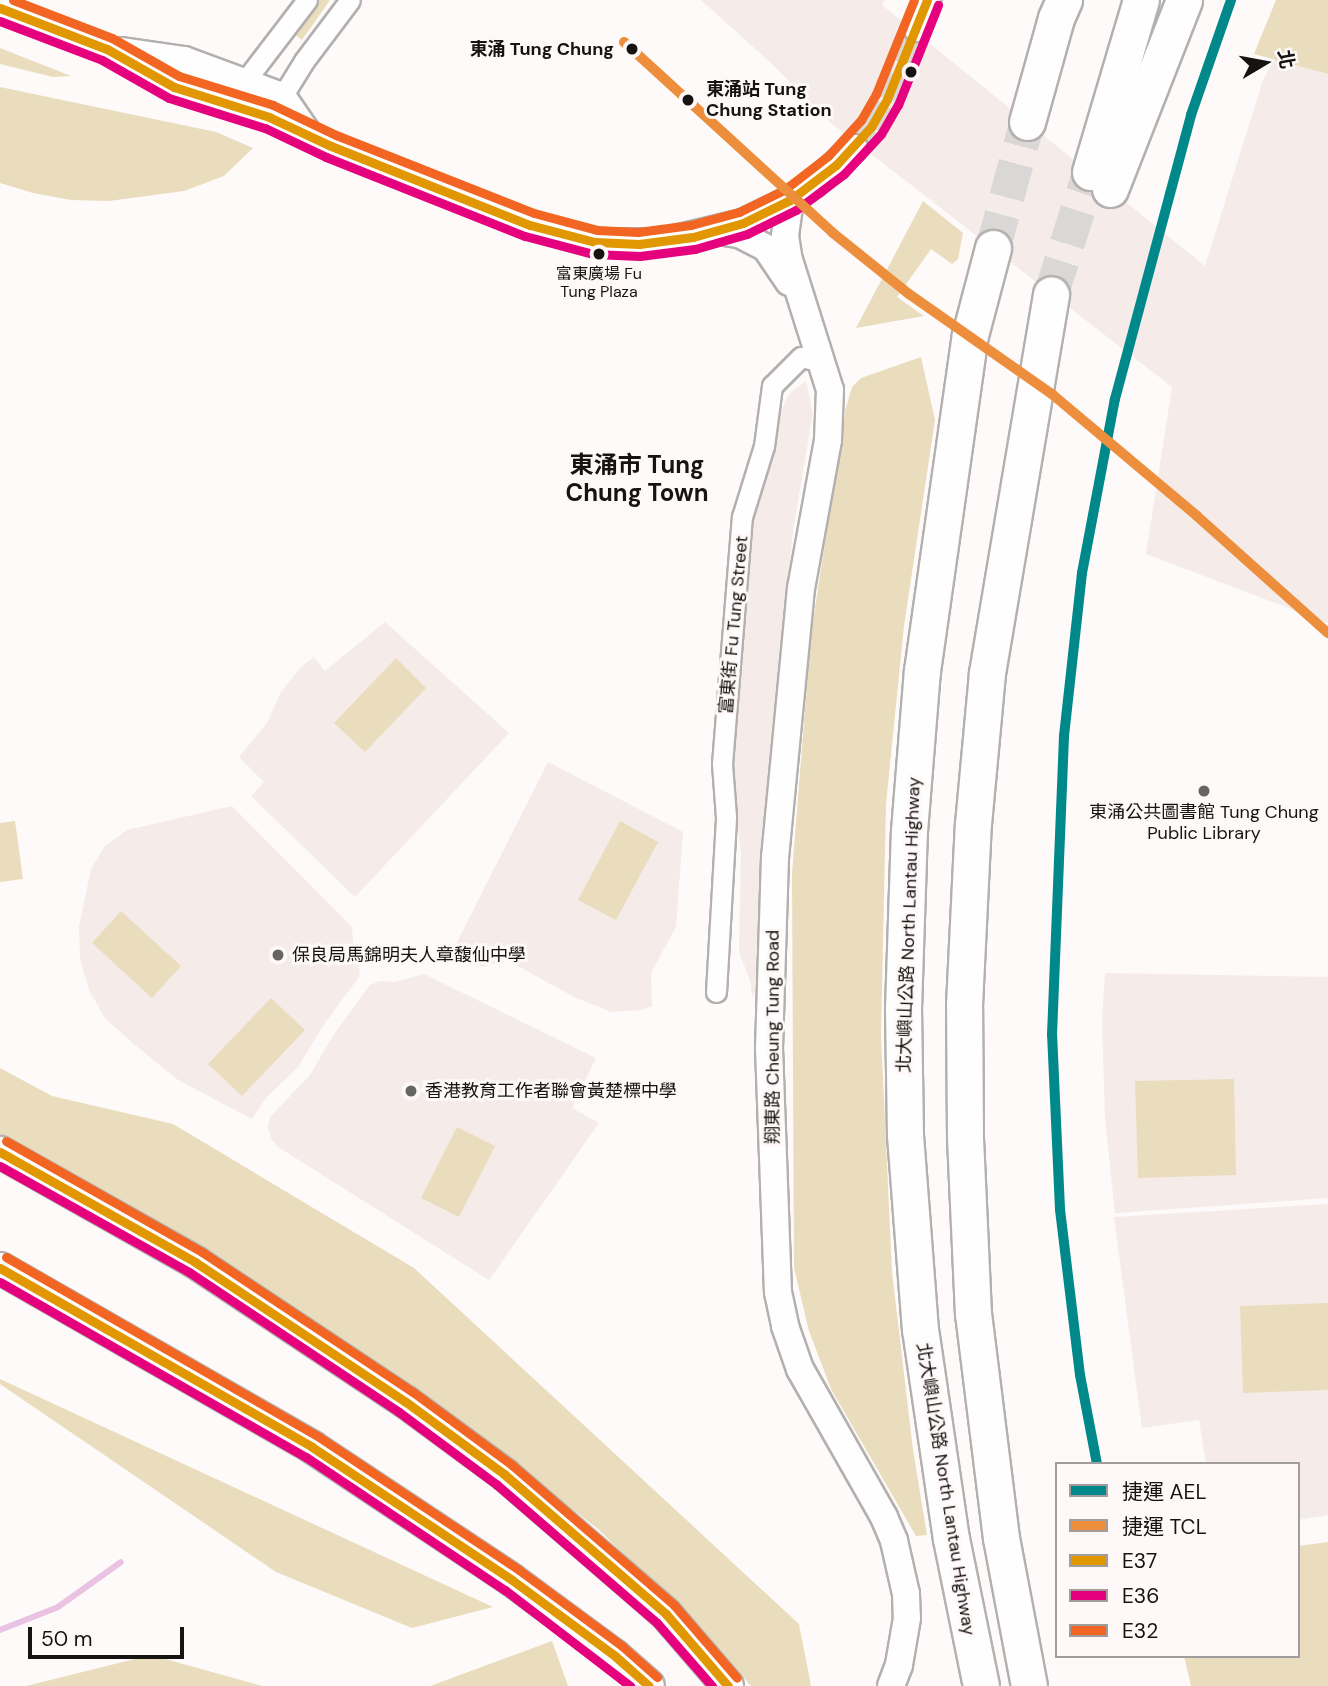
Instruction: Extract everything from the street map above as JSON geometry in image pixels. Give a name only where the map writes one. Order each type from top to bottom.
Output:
[{"type":"highway","points":[[1141,0],[1100,181],[1184,0]]},
{"type":"highway","points":[[1027,122],[1060,6]]},
{"type":"highway","name":"北大嶼山公路 North Lantau Highway","points":[[981,1686],[951,1539],[920,1330],[905,1135],[903,1009],[909,831],[922,671],[970,335],[993,248]]},
{"type":"highway","points":[[1028,1686],[1001,1538],[973,1314],[965,1150],[964,1005],[973,824],[987,673],[1029,412],[1058,299]]},
{"type":"main road","points":[[917,28],[927,0]]},
{"type":"main road","points":[[0,8],[107,49],[174,87],[276,106]]},
{"type":"main road","points":[[107,49],[184,60],[245,81],[310,137],[556,233],[605,243],[639,244],[717,231],[763,215],[790,200],[854,148]]},
{"type":"main road","points":[[790,200],[785,236],[802,305],[823,362]]},
{"type":"main road","points":[[717,231],[739,234],[766,248],[802,305]]},
{"type":"main road","name":"翔東路 Cheung Tung Road","points":[[823,362],[830,390],[828,440],[801,588],[775,857],[769,1048],[773,1197],[778,1292],[785,1326],[800,1369],[884,1517],[901,1567],[906,1618],[900,1665],[891,1686]]},
{"type":"main road","points":[[0,1152],[195,1262],[406,1402],[504,1474],[666,1614],[728,1686]]},
{"type":"main road","points":[[0,1268],[312,1447],[512,1580],[615,1656],[649,1686]]},
{"type":"street","points":[[245,81],[307,0]]},
{"type":"street","points":[[276,106],[309,53],[350,0]]},
{"type":"street","name":"富東街 Fu Tung Street","points":[[716,992],[725,830],[722,765],[742,517],[764,446],[772,386],[801,357],[823,362]]},
{"type":"shaded area","points":[[318,0],[330,0],[302,40],[294,34]]},
{"type":"shaded area","points":[[701,0],[884,0],[882,5],[1205,266],[1263,80],[1275,59],[1328,74],[1328,623],[1146,554],[1172,387],[831,123],[771,63]]},
{"type":"shaded area","points":[[1276,0],[1328,0],[1328,74],[1254,54]]},
{"type":"shaded area","points":[[0,48],[71,76],[53,77],[0,64]]},
{"type":"shaded area","points":[[0,87],[216,132],[253,148],[224,176],[184,191],[109,201],[71,200],[33,193],[0,183]]},
{"type":"shaded area","points":[[923,201],[963,233],[958,259],[952,264],[931,249],[897,297],[924,316],[856,328]]},
{"type":"shaded area","points":[[921,357],[935,420],[904,626],[886,804],[881,1036],[892,1272],[913,1450],[927,1535],[916,1536],[831,1389],[809,1331],[794,1268],[792,873],[811,634],[845,411],[852,387],[861,378]]},
{"type":"shaded area","points":[[806,381],[813,413],[793,531],[766,813],[760,984],[752,997],[750,980],[739,952],[741,853],[731,769],[753,516],[783,406],[789,394]]},
{"type":"shaded area","points":[[385,622],[509,733],[355,897],[251,796],[264,782],[239,757],[267,723],[281,692],[301,667],[314,657],[325,671]]},
{"type":"shaded area","points":[[396,658],[426,688],[365,752],[334,723]]},
{"type":"shaded area","points":[[548,762],[683,832],[676,927],[651,973],[652,1006],[642,1010],[611,1012],[574,997],[507,960],[483,967],[452,952]]},
{"type":"shaded area","points":[[232,806],[352,927],[354,957],[360,970],[359,977],[322,1027],[299,1066],[266,1098],[252,1119],[178,1080],[105,1018],[89,990],[80,959],[79,927],[91,869],[105,846],[127,830]]},
{"type":"shaded area","points":[[15,821],[23,879],[0,882],[0,823]]},
{"type":"shaded area","points":[[620,821],[658,842],[616,920],[578,900]]},
{"type":"shaded area","points":[[121,911],[181,966],[152,998],[92,943]]},
{"type":"shaded area","points":[[1105,973],[1328,977],[1328,1198],[1115,1213],[1105,1118],[1102,1022]]},
{"type":"shaded area","points":[[424,974],[596,1058],[572,1108],[599,1123],[489,1280],[278,1147],[268,1128],[270,1117],[310,1075],[334,1034],[370,985]]},
{"type":"shaded area","points":[[271,998],[305,1030],[242,1096],[208,1064]]},
{"type":"shaded area","points":[[0,1068],[52,1096],[173,1124],[414,1268],[799,1624],[811,1686],[751,1686],[714,1644],[598,1529],[463,1426],[246,1282],[48,1161],[0,1137]]},
{"type":"shaded area","points":[[1234,1079],[1236,1175],[1138,1178],[1135,1081]]},
{"type":"shaded area","points":[[457,1127],[495,1146],[459,1217],[421,1198]]},
{"type":"shaded area","points":[[1328,1204],[1328,1515],[1300,1520],[1300,1462],[1206,1462],[1199,1420],[1142,1428],[1114,1217]]},
{"type":"shaded area","points":[[1328,1303],[1328,1390],[1243,1393],[1240,1306]]},
{"type":"shaded area","points":[[0,1379],[493,1607],[412,1628],[276,1572],[0,1384]]},
{"type":"shaded area","points":[[1328,1542],[1328,1686],[1191,1686],[1184,1658],[1300,1658],[1300,1546]]},
{"type":"shaded area","points":[[552,1641],[568,1686],[430,1686]]},
{"type":"shaded area","points":[[151,1655],[262,1686],[26,1686]]},
{"type":"waterway","points":[[0,1630],[58,1607],[121,1562]]},
{"type":"tunnel","points":[[854,148],[871,127],[887,99],[917,28]]},
{"type":"tunnel","points":[[993,248],[1027,122]]},
{"type":"tunnel","points":[[1051,294],[1090,172]]},
{"type":"metro line","name":"AEL","points":[[1097,1462],[1080,1375],[1060,1209],[1052,1035],[1064,736],[1082,573],[1115,399],[1191,115],[1231,0]]},
{"type":"metro line","name":"TCL","points":[[624,42],[833,233],[909,294],[1053,395],[1197,516],[1328,633]]},
{"type":"transit line","name":"E32","points":[[13,0],[112,38],[179,76],[273,105],[336,135],[534,213],[597,230],[638,232],[691,225],[739,212],[784,190],[828,156],[861,120],[876,94],[914,0]]},
{"type":"transit line","name":"E37","points":[[0,8],[107,49],[174,87],[269,117],[331,146],[530,225],[595,242],[639,244],[693,237],[743,223],[790,200],[836,165],[871,127],[887,99],[927,0]]},
{"type":"transit line","name":"E36","points":[[0,21],[102,60],[169,98],[265,128],[326,157],[525,236],[593,254],[640,256],[695,249],[747,234],[796,210],[844,174],[881,134],[898,105],[938,5]]},
{"type":"transit line","name":"E32","points":[[6,1141],[202,1252],[413,1392],[512,1465],[674,1605],[737,1678]]},
{"type":"transit line","name":"E37","points":[[0,1152],[195,1262],[406,1402],[504,1474],[666,1614],[728,1686]]},
{"type":"transit line","name":"E36","points":[[0,1166],[189,1272],[399,1412],[496,1484],[657,1623],[712,1686]]},
{"type":"transit line","name":"E32","points":[[6,1257],[319,1437],[519,1570],[622,1646],[657,1677]]},
{"type":"transit line","name":"E37","points":[[0,1268],[312,1447],[512,1580],[615,1656],[649,1686]]},
{"type":"transit line","name":"E36","points":[[0,1282],[306,1457],[505,1590],[630,1686]]},
{"type":"place","name":"東涌 Tung Chung","points":[[632,49]]},
{"type":"place","name":"東涌站 Tung Chung Station","points":[[688,100]]},
{"type":"place","name":"富東廣場 Fu Tung Plaza","points":[[599,254]]},
{"type":"place","name":"東涌公共圖書館 Tung Chung Public Library","points":[[1204,791]]},
{"type":"place","name":"保良局馬錦明夫人章馥仙中學","points":[[278,955]]},
{"type":"place","name":"香港教育工作者聯會黃楚標中學","points":[[411,1091]]},
{"type":"district","name":"東涌市 Tung Chung Town","points":[[637,479]]}]
